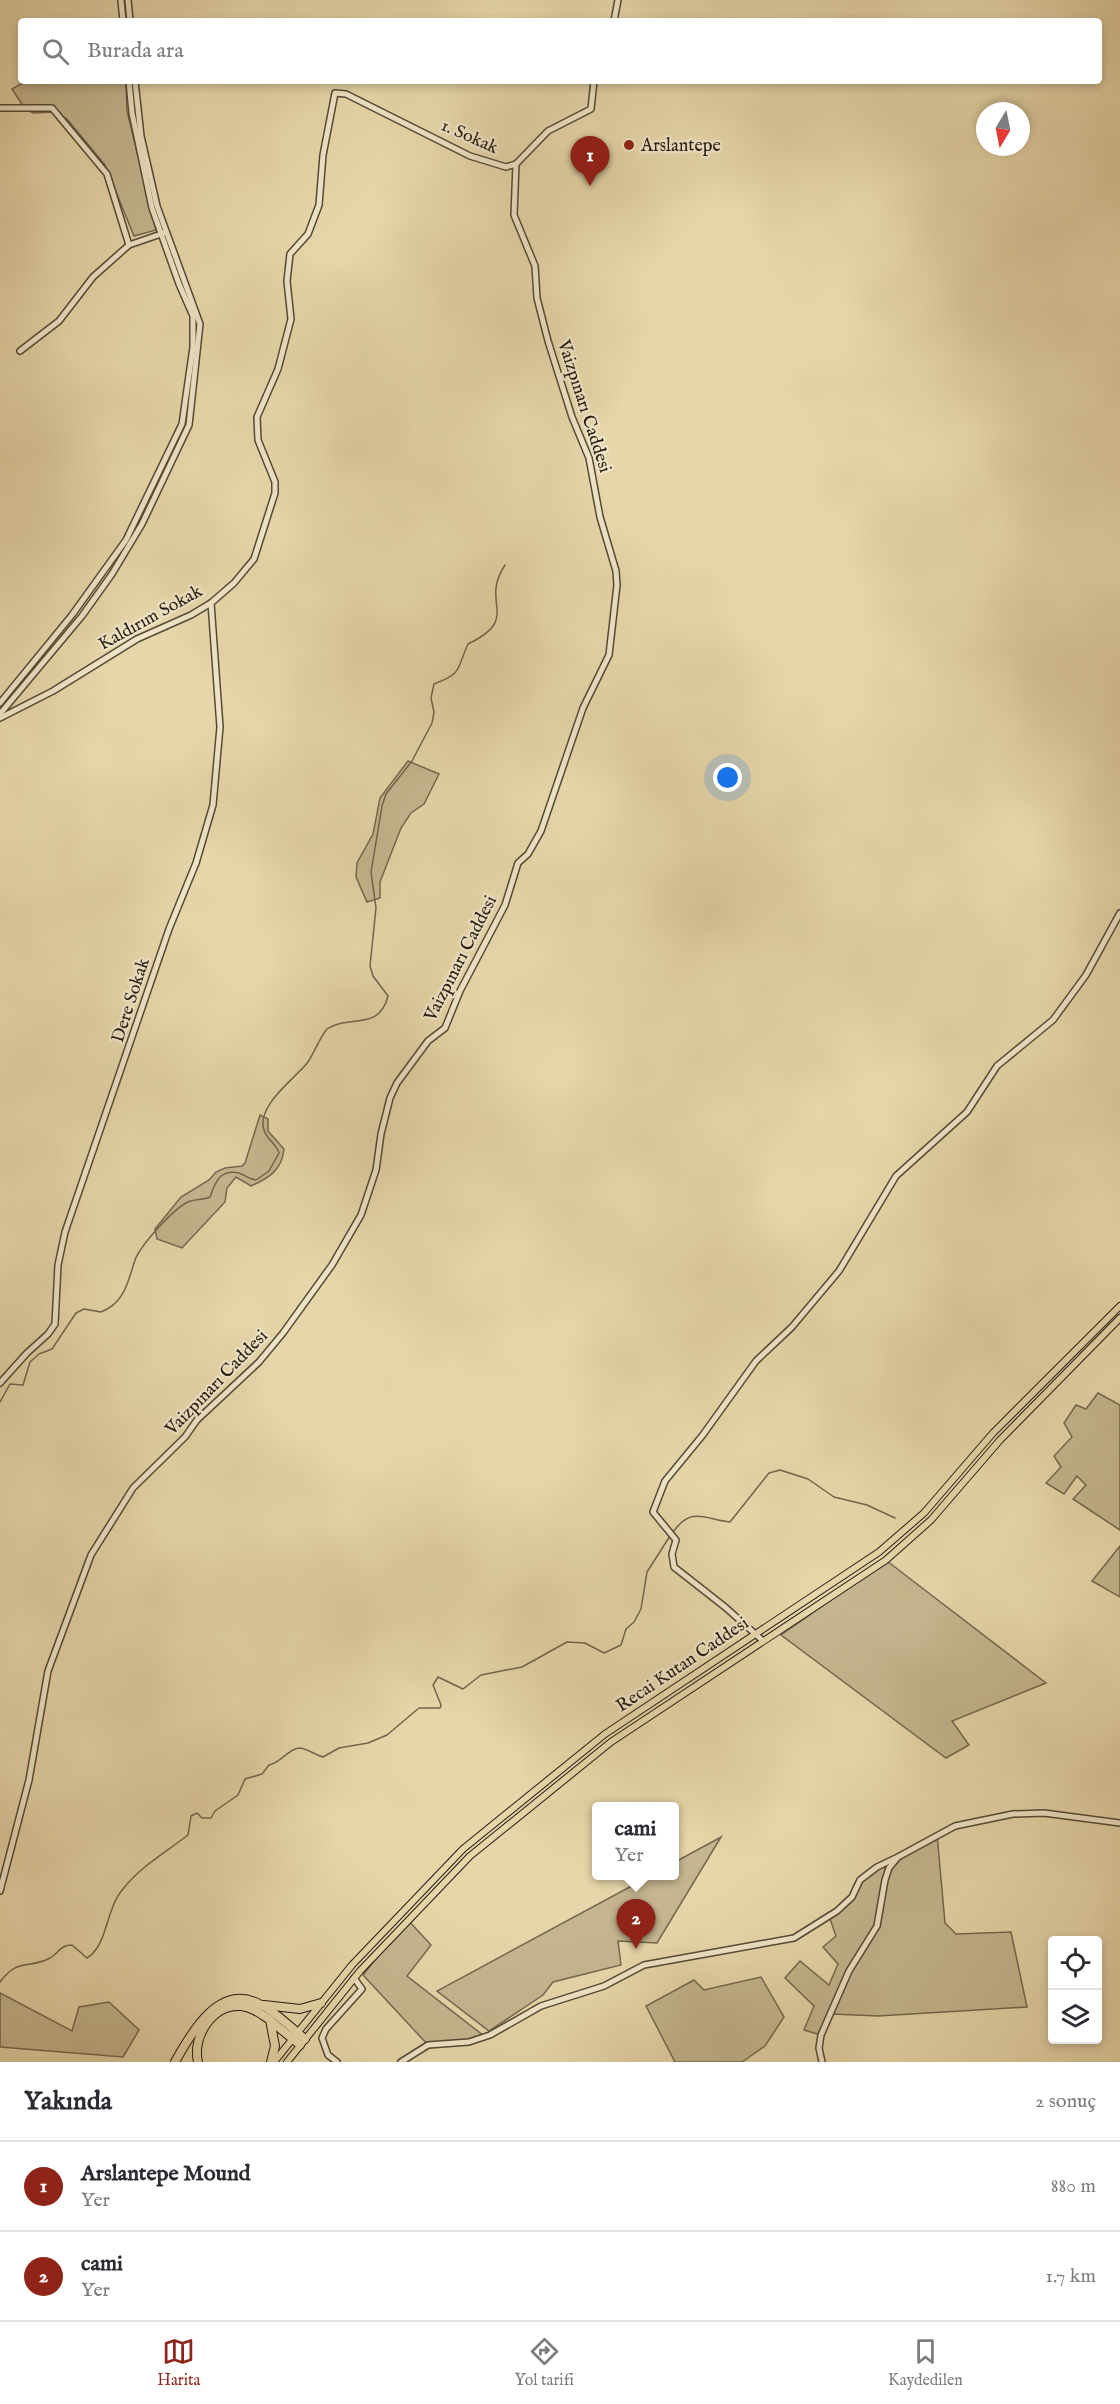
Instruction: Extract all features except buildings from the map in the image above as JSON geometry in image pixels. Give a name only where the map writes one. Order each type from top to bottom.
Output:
[{"type":"highway","points":[[175,2062],[204,2016],[219,2005],[237,2000],[292,2009],[321,2003]]},
{"type":"highway","points":[[261,2004],[302,2042]]},
{"type":"highway","points":[[198,2062],[196,2048],[203,2028],[222,2011],[239,2006],[250,2007],[295,2036]]},
{"type":"highway","points":[[270,2020],[275,2046],[272,2062]]},
{"type":"main road","name":"Recai Kutan Caddesi","points":[[272,2062],[367,1948],[463,1849],[605,1734],[879,1552],[915,1521],[993,1433],[1120,1306]]},
{"type":"main road","name":"Recai Kutan Caddesi","points":[[287,2062],[354,1978],[470,1856],[611,1742],[886,1560],[920,1530],[1000,1440],[1120,1318]]},
{"type":"street","points":[[121,0],[123,18]]},
{"type":"street","points":[[128,0],[130,18]]},
{"type":"street","points":[[615,18],[618,0]]},
{"type":"street","points":[[0,716],[82,616],[112,574],[138,531],[189,425],[200,324],[152,208],[134,124],[129,84]]},
{"type":"street","points":[[0,704],[72,615],[126,540],[182,424],[195,328],[193,316],[163,234],[141,136],[135,84]]},
{"type":"street","name":"1. Sokak","points":[[335,93],[346,94],[477,159],[499,166],[516,164],[548,131],[591,108],[594,84]]},
{"type":"street","name":"Kaldırım Sokak","points":[[0,716],[53,691],[136,639],[191,615],[211,603],[250,565],[275,492],[275,482],[258,440],[257,417],[278,369],[291,319],[287,281],[290,254],[308,234],[319,205],[323,155],[335,93]]},
{"type":"street","points":[[0,108],[52,108],[107,174],[129,244]]},
{"type":"street","name":"Vaizpınarı Caddesi","points":[[0,1891],[29,1780],[48,1671],[91,1555],[133,1488],[185,1437],[197,1420],[259,1362],[332,1265],[361,1215],[376,1170],[383,1120],[390,1098],[397,1083],[428,1041],[445,1028],[460,991],[505,905],[518,863],[528,854],[541,831],[583,708],[609,655],[617,585],[616,571],[600,517],[589,458],[572,417],[548,341],[537,298],[535,266],[514,215],[516,164]]},
{"type":"street","points":[[20,351],[59,321],[93,277],[129,244],[163,234]]},
{"type":"street","name":"Dere Sokak","points":[[0,1383],[55,1324],[58,1265],[67,1225],[211,815],[220,727],[211,603]]},
{"type":"street","points":[[762,1640],[674,1567],[675,1536],[653,1512],[665,1481],[702,1436],[756,1361],[792,1327],[839,1270],[903,1168],[957,1122],[997,1066],[1043,1030],[1068,1001],[1120,913]]},
{"type":"street","points":[[401,2062],[428,2045],[469,2042],[490,2036],[541,2006],[604,1986],[644,1965],[794,1938],[837,1911],[852,1897],[860,1880],[877,1866],[955,1826],[1014,1814],[1044,1813],[1120,1823]]},
{"type":"street","points":[[822,2062],[819,2048],[821,2035],[849,1971],[877,1926],[885,1880],[889,1868],[898,1857]]},
{"type":"street","points":[[337,2062],[328,2055],[323,2047],[322,2038],[326,2029],[362,1989],[354,1978]]},
{"type":"shaded area","points":[[21,84],[126,84],[127,111],[156,230],[134,236],[105,165],[67,119],[55,112],[33,113],[25,109],[12,89]]},
{"type":"shaded area","points":[[408,761],[439,774],[424,804],[411,813],[401,828],[380,882],[380,898],[367,902],[356,877],[357,863],[373,834],[380,798]]},
{"type":"shaded area","points":[[260,1115],[268,1119],[268,1131],[284,1149],[281,1163],[274,1172],[251,1186],[236,1177],[227,1188],[225,1202],[182,1248],[157,1239],[155,1229],[181,1197],[209,1180],[216,1172],[225,1168],[242,1166],[245,1163]]},
{"type":"shaded area","points":[[1098,1393],[1120,1405],[1120,1530],[1073,1499],[1086,1485],[1077,1476],[1064,1494],[1046,1483],[1061,1467],[1054,1456],[1072,1437],[1064,1423],[1076,1405],[1086,1409]]},
{"type":"shaded area","points":[[1120,1546],[1120,1597],[1092,1581]]},
{"type":"shaded area","points":[[887,1561],[1046,1683],[952,1721],[969,1745],[946,1758],[781,1635]]},
{"type":"shaded area","points":[[937,1834],[945,1923],[956,1934],[1011,1932],[1027,2007],[878,2016],[832,2014],[821,2035],[804,2030],[814,2006],[785,1978],[800,1961],[829,1985],[838,1964],[823,1947],[836,1936],[829,1916],[852,1897],[860,1880],[877,1867],[889,1868],[898,1857]]},
{"type":"shaded area","points":[[721,1837],[657,1943],[618,1941],[621,1965],[553,1982],[543,1995],[489,2031],[437,1991],[643,1880],[679,1880],[679,1860]]},
{"type":"shaded area","points":[[407,1919],[431,1945],[407,1976],[484,2036],[469,2042],[428,2045],[363,1975]]},
{"type":"shaded area","points":[[761,1977],[784,2017],[765,2046],[742,2062],[675,2062],[646,2006],[694,1980],[704,1990]]},
{"type":"shaded area","points":[[0,1993],[72,2031],[79,2007],[109,2002],[139,2030],[123,2057],[0,2047]]},
{"type":"waterway","points":[[0,1402],[10,1384],[23,1385],[30,1362],[39,1354],[52,1349],[76,1313],[84,1309],[101,1312],[115,1303],[124,1290],[138,1254],[166,1219],[188,1202],[210,1197],[216,1182],[222,1175],[232,1172],[239,1173],[256,1180],[269,1171],[279,1153],[264,1130],[263,1121],[271,1102],[308,1062],[327,1029],[371,1018],[384,1007],[388,996],[373,976],[370,966],[376,908],[371,872],[382,806],[386,794],[412,761],[432,723],[434,712],[431,698],[434,684],[450,677],[460,665],[468,644],[484,635],[493,626],[497,618],[498,579],[505,565]]},
{"type":"waterway","points":[[673,1532],[686,1519],[693,1517],[730,1522],[769,1473],[780,1470],[808,1479],[834,1497],[867,1505],[895,1518]]},
{"type":"waterway","points":[[0,1982],[12,1970],[48,1959],[68,1945],[72,1945],[87,1958],[99,1945],[117,1897],[146,1866],[188,1835],[191,1816],[197,1813],[202,1818],[211,1818],[215,1811],[238,1795],[245,1779],[262,1774],[269,1765],[291,1751],[302,1748],[323,1757],[339,1748],[368,1743],[387,1735],[419,1708],[440,1708],[441,1705],[433,1685],[438,1677],[463,1689],[481,1675],[522,1667],[567,1642],[585,1643],[604,1653],[621,1645],[626,1629],[634,1622],[641,1609],[647,1572],[670,1536]]},
{"type":"place","name":"Arslantepe","points":[[629,145]]},
{"type":"place","name":"Arslantepe Mound","points":[[590,186]]},
{"type":"place","name":"cami","points":[[636,1949]]}]
